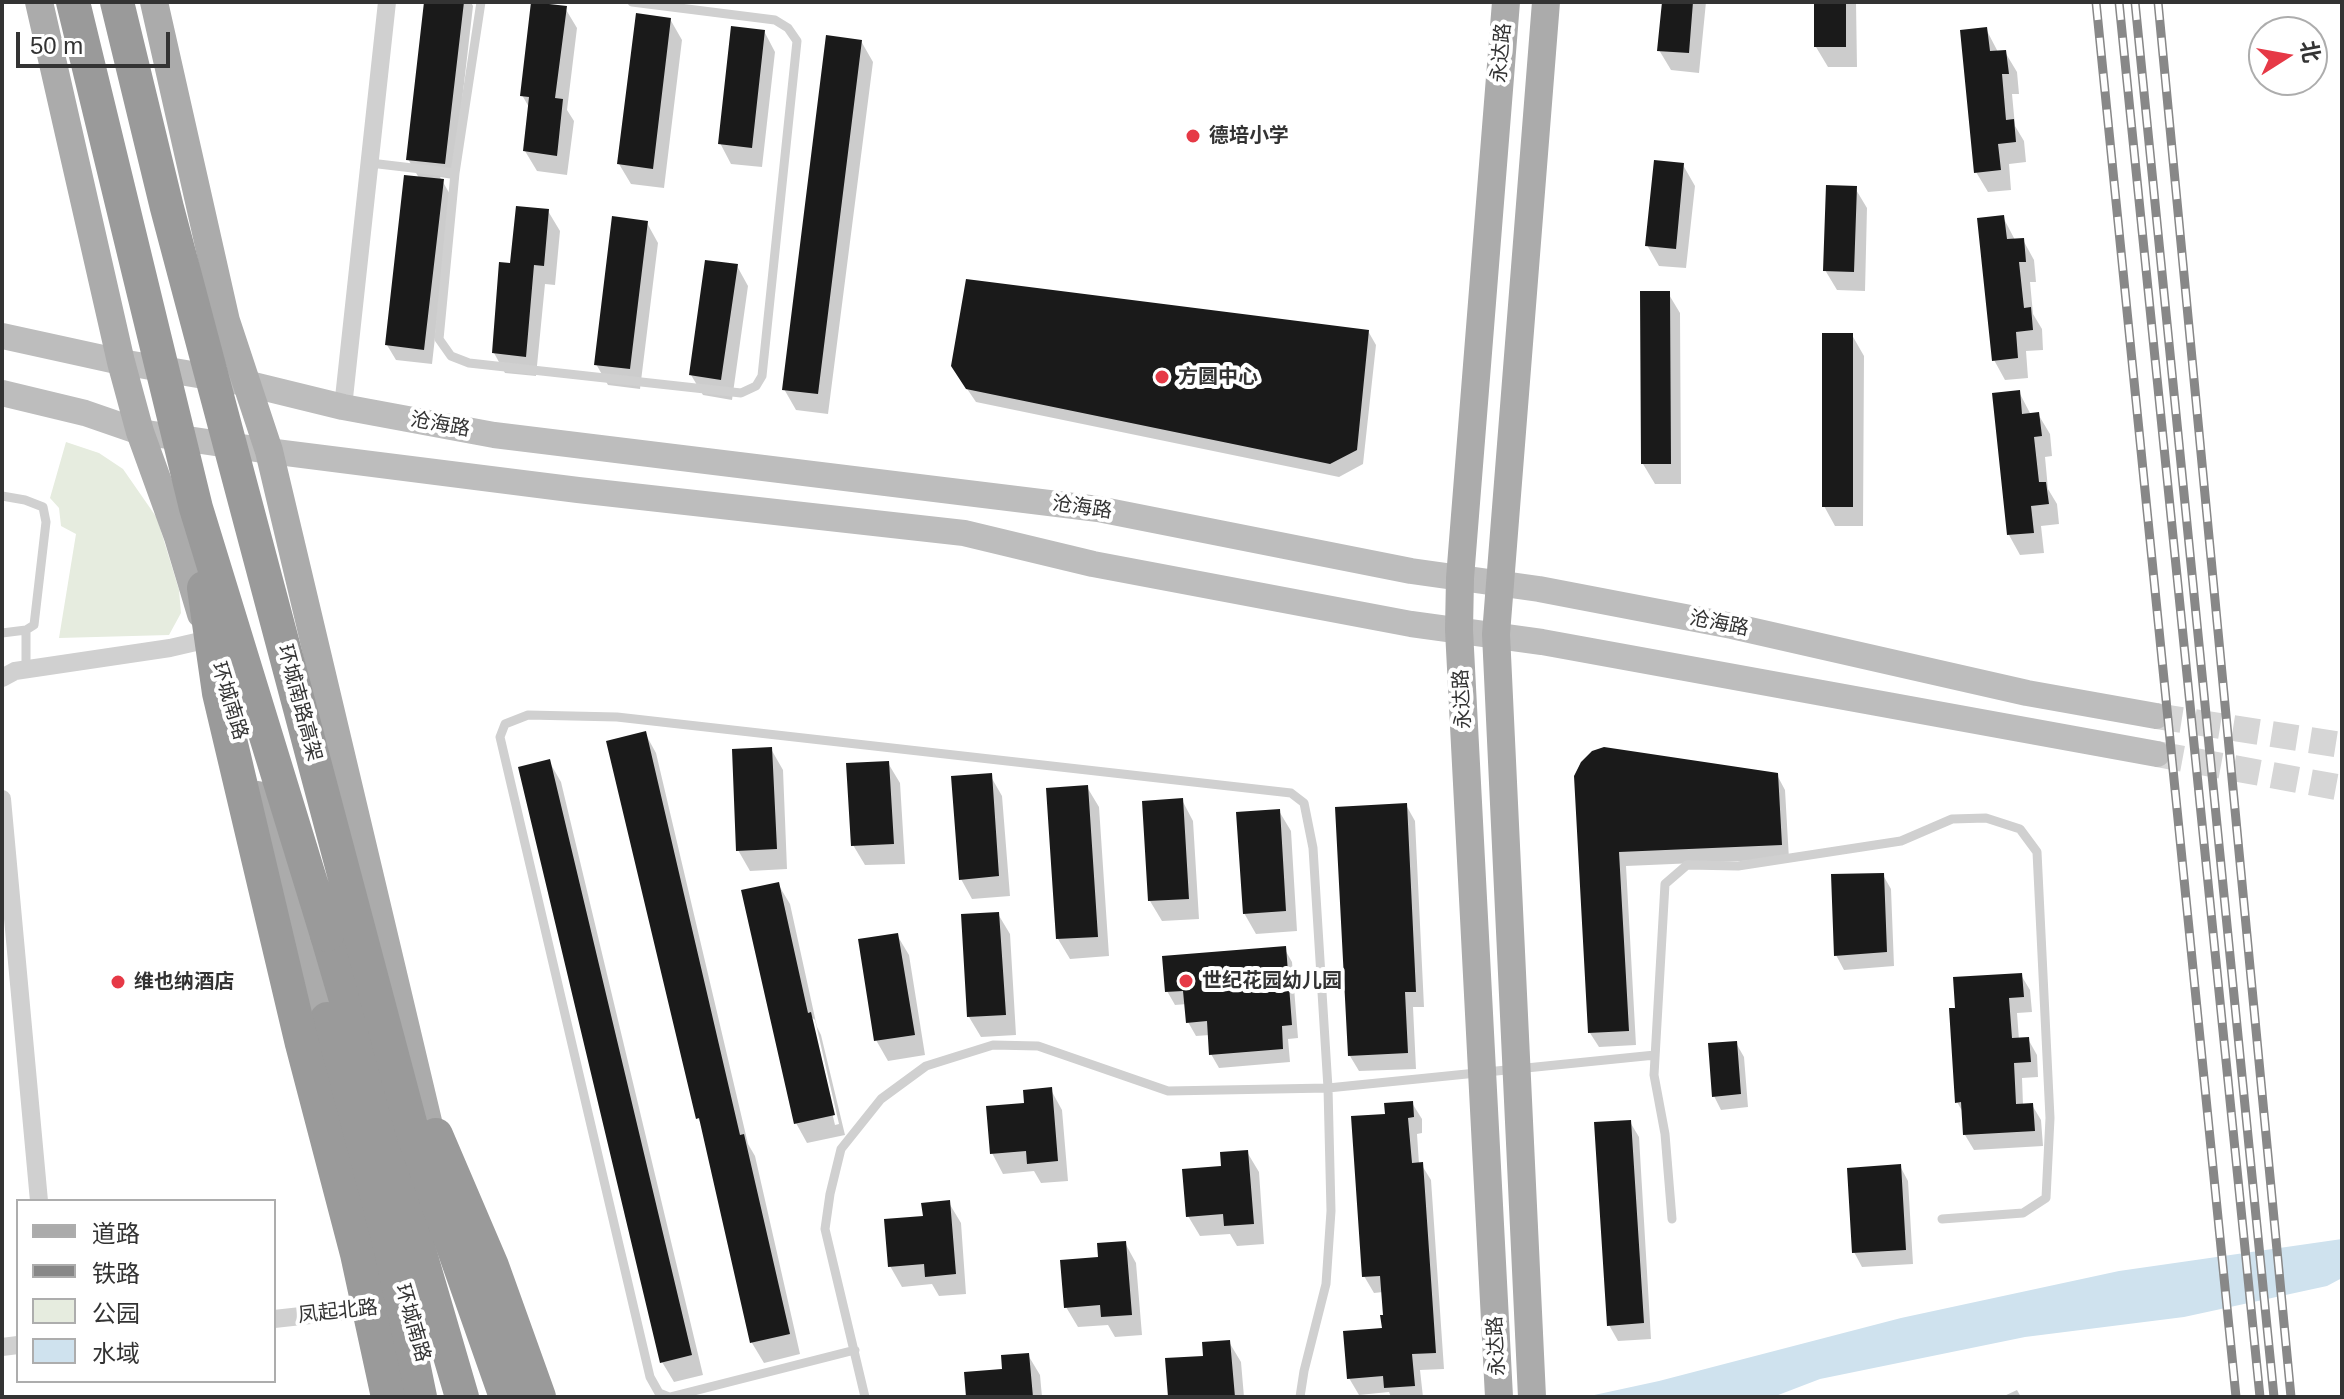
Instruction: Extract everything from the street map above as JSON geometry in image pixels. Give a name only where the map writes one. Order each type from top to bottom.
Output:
[{"type":"highway","name":"环城南路高架","points":[[73,2],[196,508],[327,935],[462,1397]]},
{"type":"highway","name":"环城南路高架","points":[[117,2],[171,223],[386,990],[412,1130],[506,1397]]},
{"type":"highway","points":[[196,508],[219,693],[302,1044],[357,1254],[388,1397]]},
{"type":"highway","points":[[386,990],[539,1397]]},
{"type":"highway","points":[[327,1019],[401,1305],[420,1397]]},
{"type":"main road","name":"环城南路","points":[[39,2],[121,362],[140,432],[178,537],[327,1019],[433,1397]]},
{"type":"main road","points":[[154,2],[226,321],[269,451],[386,990],[494,1397]]},
{"type":"main road","name":"永达路","points":[[1499,1392],[1459,630],[1460,578],[1506,2]]},
{"type":"main road","name":"永达路","points":[[1532,1396],[1496,634],[1546,2]]},
{"type":"main road","name":"沧海路","points":[[2,336],[494,435],[1098,509],[1411,571],[1732,626],[2027,693],[2156,716]]},
{"type":"main road","points":[[2,393],[85,413],[140,432],[269,451],[578,490],[964,533],[1093,564],[1411,624],[1496,634],[2157,754]]},
{"type":"street","points":[[343,407],[387,2]]},
{"type":"street","points":[[2,678],[15,671],[170,648],[209,639]]},
{"type":"street","points":[[2,799],[39,1199]]},
{"type":"street","name":"凤起北路","points":[[276,1319],[401,1305]]},
{"type":"lane","points":[[481,2],[455,173],[439,339],[451,356],[469,363],[741,393],[756,386],[762,376],[797,41],[788,28],[775,20],[632,2]]},
{"type":"lane","points":[[370,163],[455,173]]},
{"type":"lane","points":[[2,496],[43,507],[46,522],[34,625],[26,630],[2,633]]},
{"type":"lane","points":[[26,630],[26,670]]},
{"type":"lane","points":[[855,1350],[670,1397],[659,1393],[650,1377],[500,737],[505,724],[528,715],[617,717],[1291,793],[1304,803],[1313,848],[1328,1088],[1331,1211],[1326,1284],[1300,1397]]},
{"type":"lane","points":[[1672,1219],[1665,1134],[1654,1075],[1665,884],[1687,865],[1738,866],[1901,841],[1952,819],[1986,818],[2020,829],[2037,852],[2050,1118],[2046,1198],[2023,1213],[1942,1219]]},
{"type":"lane","points":[[865,1397],[825,1229],[830,1194],[841,1149],[881,1099],[926,1066],[993,1045],[1038,1046],[1168,1091],[1328,1088],[1655,1055]]},
{"type":"green space","points":[[66,442],[99,453],[123,469],[157,518],[179,590],[181,613],[169,635],[59,638],[76,534],[61,526],[59,508],[50,498]]},
{"type":"water","points":[[2342,1239],[2342,1278],[2327,1286],[2184,1317],[2025,1337],[1820,1379],[1773,1397],[1585,1397],[1659,1381],[1901,1318],[2119,1271]]},
{"type":"building","points":[[424,2],[464,2],[445,164],[406,160]]},
{"type":"building","points":[[531,2],[567,6],[555,98],[563,99],[557,156],[523,151],[529,97],[520,96]]},
{"type":"building","points":[[1662,2],[1693,2],[1689,53],[1657,51]]},
{"type":"building","points":[[1814,2],[1846,2],[1846,47],[1814,47]]},
{"type":"building","points":[[636,13],[671,18],[653,169],[617,164]]},
{"type":"building","points":[[731,26],[765,30],[752,148],[718,144]]},
{"type":"building","points":[[1987,27],[1990,51],[2006,50],[2009,74],[2002,74],[2006,120],[2014,119],[2016,142],[1998,144],[2001,170],[1974,173],[1960,30]]},
{"type":"building","points":[[826,35],[862,40],[818,394],[782,390]]},
{"type":"building","points":[[1654,160],[1684,163],[1676,249],[1645,246]]},
{"type":"building","points":[[404,175],[444,179],[424,350],[385,345]]},
{"type":"building","points":[[1826,185],[1857,186],[1854,272],[1823,271]]},
{"type":"building","points":[[516,206],[549,209],[544,266],[534,265],[526,357],[492,353],[499,262],[510,263]]},
{"type":"building","points":[[2004,215],[2007,239],[2024,238],[2026,262],[2019,262],[2024,308],[2031,307],[2033,330],[2016,332],[2018,358],[1992,361],[1977,218]]},
{"type":"building","points":[[612,216],[648,221],[630,369],[594,365]]},
{"type":"building","points":[[705,260],[738,264],[721,380],[689,375]]},
{"type":"building","name":"方圆中心","points":[[966,279],[1369,330],[1357,450],[1330,464],[966,389],[951,366]]},
{"type":"building","points":[[1640,291],[1670,291],[1671,464],[1641,464]]},
{"type":"building","points":[[1822,333],[1853,333],[1853,507],[1822,507]]},
{"type":"building","points":[[2020,390],[2022,414],[2039,412],[2042,436],[2034,437],[2039,482],[2046,482],[2049,504],[2031,506],[2034,533],[2007,535],[1992,393]]},
{"type":"building","points":[[646,731],[740,1135],[744,1134],[790,1334],[750,1343],[699,1118],[696,1119],[606,741]]},
{"type":"building","points":[[772,747],[777,849],[736,851],[732,749]]},
{"type":"building","points":[[1604,747],[1778,773],[1782,845],[1619,852],[1629,1031],[1588,1033],[1574,776],[1581,762],[1592,751]]},
{"type":"building","points":[[550,759],[692,1355],[660,1363],[518,767]]},
{"type":"building","points":[[889,761],[894,844],[851,846],[846,763]]},
{"type":"building","points":[[992,773],[999,876],[959,880],[951,776]]},
{"type":"building","points":[[1088,785],[1098,937],[1056,939],[1046,788]]},
{"type":"building","points":[[1183,798],[1189,899],[1148,901],[1142,801]]},
{"type":"building","points":[[1407,803],[1416,992],[1405,992],[1408,1053],[1348,1056],[1335,807]]},
{"type":"building","points":[[1280,809],[1286,911],[1243,914],[1236,812]]},
{"type":"building","points":[[1884,873],[1887,952],[1834,956],[1831,874]]},
{"type":"building","points":[[779,882],[808,1013],[811,1012],[835,1115],[794,1124],[741,890]]},
{"type":"building","points":[[999,912],[1006,1015],[967,1017],[961,914]]},
{"type":"building","points":[[898,933],[915,1035],[874,1041],[858,939]]},
{"type":"building","points":[[1286,946],[1292,1025],[1282,1026],[1283,1049],[1209,1055],[1207,1021],[1186,1023],[1183,991],[1165,992],[1162,956]]},
{"type":"building","points":[[2022,973],[2024,997],[2009,998],[2012,1038],[2029,1037],[2031,1062],[2014,1063],[2016,1104],[2033,1103],[2035,1131],[1963,1135],[1961,1102],[1955,1103],[1949,1008],[1955,1008],[1953,977]]},
{"type":"building","points":[[1737,1041],[1741,1094],[1712,1097],[1708,1043]]},
{"type":"building","points":[[1052,1087],[1058,1161],[1027,1164],[1026,1151],[990,1154],[986,1106],[1024,1103],[1023,1090]]},
{"type":"building","points":[[1413,1101],[1414,1117],[1408,1118],[1412,1163],[1423,1162],[1436,1353],[1412,1354],[1415,1386],[1384,1388],[1383,1376],[1347,1379],[1343,1331],[1382,1328],[1380,1315],[1383,1315],[1380,1276],[1362,1277],[1351,1116],[1385,1114],[1384,1103]]},
{"type":"building","points":[[1631,1120],[1644,1323],[1607,1326],[1594,1122]]},
{"type":"building","points":[[1248,1150],[1254,1224],[1224,1226],[1223,1214],[1186,1217],[1182,1169],[1221,1166],[1220,1152]]},
{"type":"building","points":[[1901,1164],[1906,1250],[1852,1253],[1847,1168]]},
{"type":"building","points":[[950,1200],[956,1274],[925,1277],[924,1264],[888,1267],[884,1219],[923,1216],[921,1203]]},
{"type":"building","points":[[1126,1241],[1132,1315],[1101,1317],[1100,1305],[1064,1308],[1060,1260],[1098,1257],[1097,1243]]},
{"type":"building","points":[[1230,1340],[1235,1397],[1168,1397],[1165,1358],[1203,1356],[1202,1342]]},
{"type":"building","points":[[1029,1353],[1033,1397],[966,1397],[964,1372],[1002,1369],[1001,1355]]},
{"type":"tunnel","points":[[2156,716],[2342,745]]},
{"type":"tunnel","points":[[2157,754],[2342,788]]},
{"type":"railway","points":[[2096,2],[2236,1397]]},
{"type":"railway","points":[[2119,2],[2260,1397]]},
{"type":"railway","points":[[2135,2],[2274,1397]]},
{"type":"railway","points":[[2158,2],[2291,1397]]},
{"type":"place","name":"德培小学","points":[[1193,136]]},
{"type":"place","name":"方圆中心","points":[[1162,377]]},
{"type":"place","name":"世纪花园幼儿园","points":[[1186,981]]},
{"type":"place","name":"维也纳酒店","points":[[118,982]]}]
